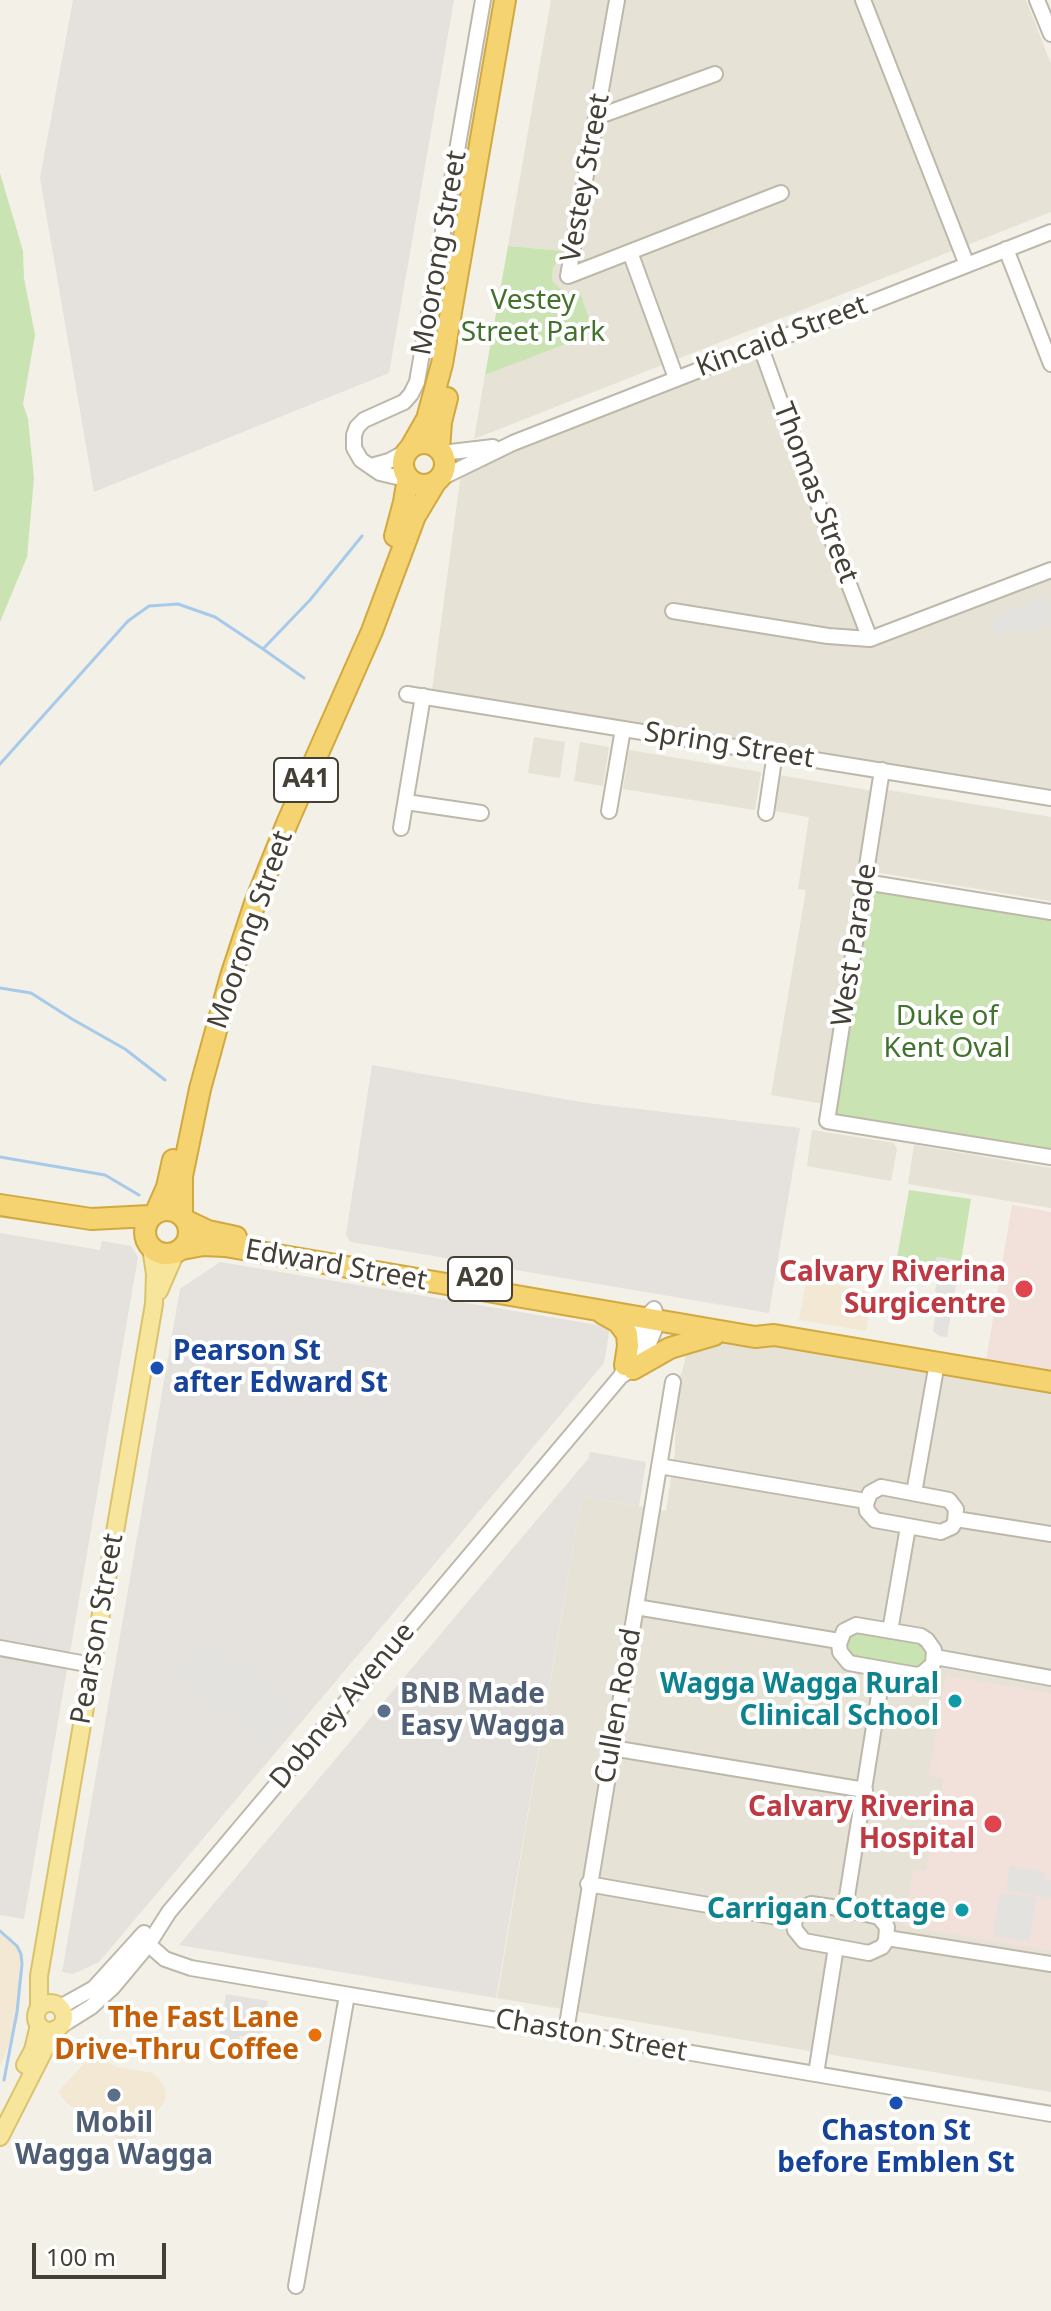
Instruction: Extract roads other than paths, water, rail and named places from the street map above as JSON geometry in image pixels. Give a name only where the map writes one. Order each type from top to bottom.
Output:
[{"type":"highway","name":"Moorong Street","points":[[409,449],[430,410],[442,364],[505,0]]},
{"type":"highway","name":"Moorong Street","points":[[440,451],[443,413],[466,301],[518,0]]},
{"type":"highway","points":[[409,449],[426,443],[440,451]]},
{"type":"highway","name":"A41","points":[[407,477],[402,464],[409,449]]},
{"type":"highway","name":"A41","points":[[436,480],[445,467],[440,451]]},
{"type":"highway","name":"Moorong Street","points":[[153,1214],[167,1187],[188,1086],[239,909],[360,627],[397,529],[407,477]]},
{"type":"highway","points":[[407,477],[420,484],[436,480]]},
{"type":"highway","name":"Moorong Street","points":[[184,1218],[182,1176],[200,1089],[250,918],[288,821],[372,631],[415,516],[436,480]]},
{"type":"highway","name":"A20","points":[[0,1205],[91,1219],[123,1229],[163,1254],[179,1251]]},
{"type":"highway","name":"A20","points":[[91,1219],[153,1214],[166,1209],[184,1218]]},
{"type":"highway","name":"A41","points":[[149,1245],[144,1228],[153,1214]]},
{"type":"highway","name":"A41","points":[[179,1251],[188,1236],[184,1218]]},
{"type":"highway","name":"Edward Street","points":[[184,1218],[219,1234],[726,1332],[755,1337],[774,1335],[1051,1382]]},
{"type":"highway","name":"Edward Street","points":[[179,1251],[203,1245],[225,1246],[597,1311],[757,1326],[774,1335]]},
{"type":"highway","points":[[597,1311],[618,1322],[627,1334],[626,1370]]},
{"type":"highway","points":[[626,1370],[670,1348],[726,1332]]},
{"type":"main road","name":"Pearson Street","points":[[42,1955],[64,2019],[48,2022],[39,1976],[42,1955],[154,1304],[155,1274],[149,1245]]},
{"type":"main road","name":"Pearson Street","points":[[154,1304],[179,1251]]},
{"type":"main road","points":[[0,2112],[48,2022]]},
{"type":"main road","points":[[0,2137],[48,2022]]},
{"type":"street","name":"Moorong Street","points":[[371,466],[361,460],[354,448],[357,427],[369,417],[404,402],[414,391],[418,378],[483,0]]},
{"type":"street","name":"Vestey Street","points":[[617,0],[568,276],[781,193]]},
{"type":"street","points":[[863,0],[967,265]]},
{"type":"street","points":[[1037,0],[1051,34]]},
{"type":"street","points":[[597,117],[715,74]]},
{"type":"street","name":"Kincaid Street","points":[[436,480],[513,443],[1051,232]]},
{"type":"street","points":[[1006,249],[1051,364]]},
{"type":"street","points":[[630,252],[676,378]]},
{"type":"street","name":"Thomas Street","points":[[760,345],[870,639]]},
{"type":"street","name":"Kincaid Street","points":[[440,451],[513,443]]},
{"type":"street","points":[[371,466],[389,461],[409,449]]},
{"type":"street","points":[[371,466],[389,476],[407,477]]},
{"type":"street","points":[[673,611],[830,636],[870,639],[1051,570]]},
{"type":"street","name":"Spring Street","points":[[407,694],[1051,798]]},
{"type":"street","points":[[401,828],[423,696]]},
{"type":"street","points":[[609,811],[623,729]]},
{"type":"street","points":[[766,813],[775,753]]},
{"type":"street","name":"West Parade","points":[[882,770],[827,1121],[1051,1157]]},
{"type":"street","points":[[406,802],[481,813]]},
{"type":"street","points":[[865,882],[1051,912]]},
{"type":"street","name":"Dobney Avenue","points":[[144,1941],[626,1370],[644,1356],[652,1316]]},
{"type":"street","points":[[914,1493],[937,1363]]},
{"type":"street","name":"Cullen Road","points":[[566,2031],[673,1382]]},
{"type":"street","points":[[659,1466],[866,1501]]},
{"type":"street","points":[[881,1487],[914,1493],[949,1500],[956,1509],[956,1519],[952,1527],[941,1532],[908,1527],[875,1520],[867,1511],[866,1501],[870,1493],[881,1487]]},
{"type":"street","points":[[956,1519],[1051,1534]]},
{"type":"street","points":[[890,1631],[908,1527]]},
{"type":"street","points":[[636,1607],[839,1641]]},
{"type":"street","points":[[856,1625],[921,1636],[932,1646],[935,1657],[929,1669],[917,1675],[883,1670],[849,1663],[840,1652],[839,1641],[844,1631],[856,1625]]},
{"type":"street","points":[[0,1648],[92,1665]]},
{"type":"street","points":[[935,1657],[1051,1678]]},
{"type":"street","points":[[845,1909],[883,1670]]},
{"type":"street","points":[[612,1748],[865,1790]]},
{"type":"street","points":[[588,1884],[794,1920]]},
{"type":"street","points":[[811,1904],[845,1909],[879,1917],[887,1927],[887,1938],[882,1947],[869,1953],[804,1941],[795,1930],[794,1920],[799,1910],[811,1904]]},
{"type":"street","points":[[887,1938],[1051,1964]]},
{"type":"street","points":[[59,2006],[94,1988],[144,1941]]},
{"type":"street","points":[[48,2022],[82,2014],[103,1997],[144,1941]]},
{"type":"street","name":"Chaston Street","points":[[144,1941],[165,1959],[191,1968],[1051,2114]]},
{"type":"street","points":[[816,2074],[836,1947]]},
{"type":"street","points":[[296,2286],[347,1995]]},
{"type":"waterway","points":[[0,764],[128,621],[149,606],[178,604],[215,617],[263,649],[310,600],[362,536]]},
{"type":"waterway","points":[[263,649],[304,678]]},
{"type":"waterway","points":[[0,988],[31,993],[125,1049],[165,1080]]},
{"type":"waterway","points":[[0,1157],[105,1175],[139,1195]]},
{"type":"waterway","points":[[0,1931],[17,1946],[22,1964],[17,2012],[4,2080]]},
{"type":"place","name":"Calvary Riverina Surgicentre","points":[[1024,1289]]},
{"type":"place","name":"Pearson St after Edward St","points":[[157,1368]]},
{"type":"place","name":"Wagga Wagga Rural Clinical School","points":[[955,1701]]},
{"type":"place","name":"BNB Made Easy Wagga","points":[[384,1711]]},
{"type":"place","name":"Calvary Riverina Hospital","points":[[993,1824]]},
{"type":"place","name":"Carrigan Cottage","points":[[962,1910]]},
{"type":"place","name":"The Fast Lane Drive-Thru Coffee","points":[[315,2035]]},
{"type":"place","name":"Mobil Wagga Wagga","points":[[114,2095]]},
{"type":"place","name":"Chaston St before Emblen St","points":[[896,2103]]},
{"type":"park label","name":"Vestey Street Park","points":[[533,317]]},
{"type":"park label","name":"Duke of Kent Oval","points":[[947,1033]]}]
